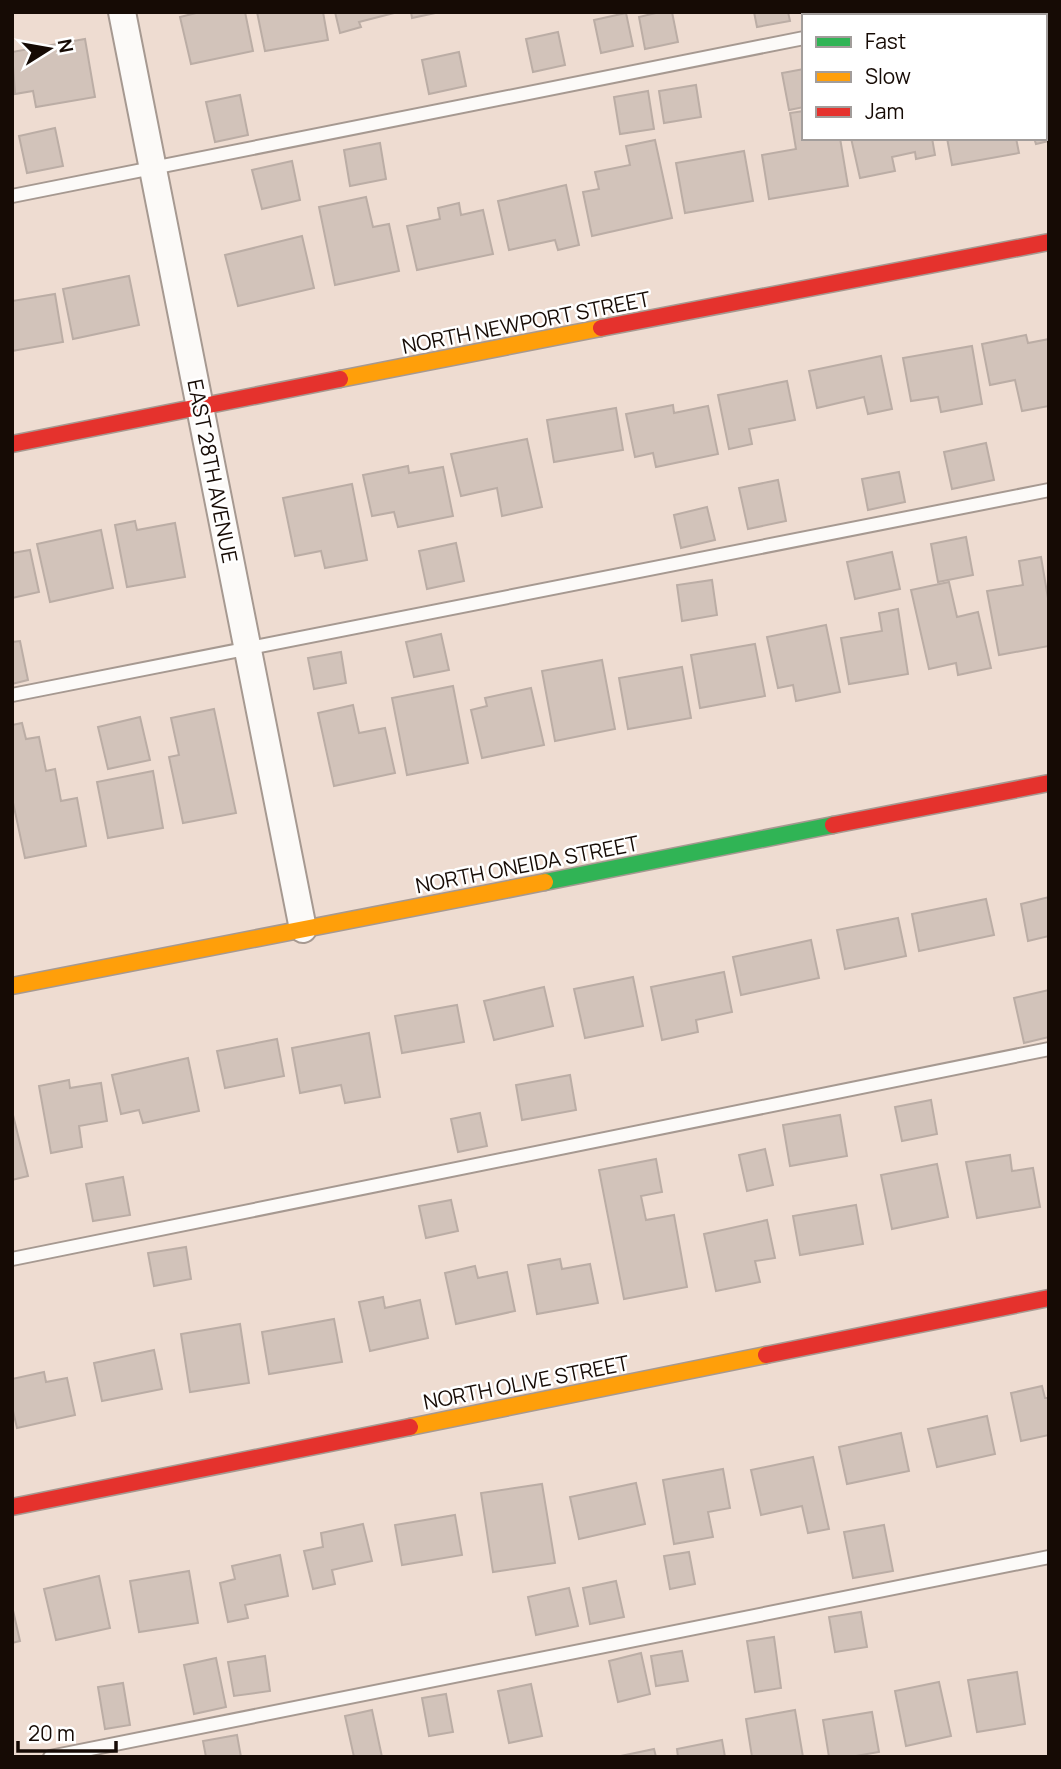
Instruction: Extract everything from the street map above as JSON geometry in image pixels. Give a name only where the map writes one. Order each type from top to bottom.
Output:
[{"type":"street","name":"EAST 28TH AVENUE","points":[[122,12],[303,929]]},
{"type":"street","name":"NORTH NEWPORT STREET","points":[[12,444],[1049,242]]},
{"type":"street","name":"NORTH ONEIDA STREET","points":[[12,986],[1049,783]]},
{"type":"street","name":"NORTH OLIVE STREET","points":[[12,1507],[1049,1298]]},
{"type":"lane","points":[[12,196],[802,38]]},
{"type":"lane","points":[[12,695],[1049,490]]},
{"type":"lane","points":[[12,1259],[1049,1049]]},
{"type":"lane","points":[[50,1757],[1049,1557]]},
{"type":"building","points":[[200,12],[245,12],[253,51],[191,64],[180,17]]},
{"type":"building","points":[[257,12],[323,12],[328,40],[265,51]]},
{"type":"building","points":[[335,12],[398,12],[359,22],[361,27],[340,33]]},
{"type":"building","points":[[411,12],[440,12],[412,18]]},
{"type":"building","points":[[672,12],[678,42],[645,49],[639,17]]},
{"type":"building","points":[[754,12],[788,12],[790,21],[757,27]]},
{"type":"building","points":[[626,13],[633,46],[601,53],[594,20]]},
{"type":"building","points":[[558,32],[565,65],[533,72],[526,39]]},
{"type":"building","points":[[85,39],[95,97],[36,107],[33,91],[15,94],[12,52]]},
{"type":"building","points":[[459,52],[466,86],[429,94],[422,60]]},
{"type":"building","points":[[802,69],[802,107],[789,110],[782,73]]},
{"type":"building","points":[[1047,82],[1049,141],[1036,144],[1035,140],[1047,140]]},
{"type":"building","points":[[696,85],[701,117],[664,123],[659,91]]},
{"type":"building","points":[[648,91],[654,129],[620,134],[614,97]]},
{"type":"building","points":[[240,95],[248,135],[215,142],[206,102]]},
{"type":"building","points":[[802,111],[802,140],[840,140],[848,186],[769,199],[762,155],[796,149],[790,113]]},
{"type":"building","points":[[55,128],[63,166],[27,173],[19,136]]},
{"type":"building","points":[[655,140],[672,218],[592,236],[583,192],[599,189],[595,172],[630,165],[626,146]]},
{"type":"building","points":[[851,140],[932,140],[935,155],[916,159],[915,152],[892,157],[895,171],[860,178]]},
{"type":"building","points":[[947,140],[1016,140],[1019,153],[952,165]]},
{"type":"building","points":[[380,143],[386,179],[350,186],[344,150]]},
{"type":"building","points":[[744,151],[753,201],[685,213],[676,163]]},
{"type":"building","points":[[292,161],[300,200],[262,209],[252,170]]},
{"type":"building","points":[[566,185],[579,245],[558,250],[555,240],[509,250],[498,201]]},
{"type":"building","points":[[366,197],[373,227],[389,224],[399,271],[335,285],[319,207]]},
{"type":"building","points":[[459,203],[461,215],[483,210],[493,254],[417,270],[407,226],[440,219],[438,208]]},
{"type":"building","points":[[302,236],[314,288],[238,306],[225,255]]},
{"type":"building","points":[[129,276],[139,325],[73,339],[63,289]]},
{"type":"building","points":[[55,294],[63,342],[12,351],[12,301]]},
{"type":"building","points":[[1026,335],[1028,343],[1049,339],[1049,406],[1022,411],[1015,380],[990,385],[982,344]]},
{"type":"building","points":[[972,346],[982,404],[941,412],[938,397],[911,401],[903,358]]},
{"type":"building","points":[[881,356],[892,409],[868,414],[864,397],[817,408],[809,371]]},
{"type":"building","points":[[787,381],[795,420],[749,429],[752,444],[729,449],[718,395]]},
{"type":"building","points":[[673,405],[674,413],[708,406],[718,454],[656,467],[653,453],[635,457],[626,414]]},
{"type":"building","points":[[616,408],[623,450],[554,462],[547,420]]},
{"type":"building","points":[[527,439],[542,507],[502,516],[497,488],[461,496],[451,454]]},
{"type":"building","points":[[986,443],[994,480],[952,489],[944,452]]},
{"type":"building","points":[[408,466],[409,473],[443,467],[453,516],[398,527],[394,512],[372,516],[363,475]]},
{"type":"building","points":[[899,472],[905,502],[868,510],[862,479]]},
{"type":"building","points":[[778,480],[786,521],[748,529],[739,488]]},
{"type":"building","points":[[352,484],[367,560],[325,568],[321,551],[295,556],[283,498]]},
{"type":"building","points":[[707,507],[715,540],[681,548],[674,515]]},
{"type":"building","points":[[135,521],[137,530],[175,523],[185,577],[127,587],[115,525]]},
{"type":"building","points":[[101,530],[113,588],[50,602],[37,544]]},
{"type":"building","points":[[966,537],[973,575],[938,582],[931,544]]},
{"type":"building","points":[[456,543],[464,581],[427,589],[419,551]]},
{"type":"building","points":[[30,550],[39,592],[12,598],[12,553]]},
{"type":"building","points":[[892,552],[900,589],[855,599],[847,562]]},
{"type":"building","points":[[1041,557],[1049,604],[1049,646],[999,655],[987,591],[1023,585],[1019,561]]},
{"type":"building","points":[[712,580],[717,615],[682,621],[677,585]]},
{"type":"building","points":[[949,582],[957,617],[978,612],[991,668],[958,675],[956,663],[929,669],[911,590]]},
{"type":"building","points":[[898,609],[908,674],[849,684],[841,638],[882,631],[879,613]]},
{"type":"building","points":[[826,625],[840,692],[796,701],[793,685],[778,688],[767,637]]},
{"type":"building","points":[[441,634],[449,670],[414,677],[406,642]]},
{"type":"building","points":[[20,641],[28,680],[12,684],[12,642]]},
{"type":"building","points":[[755,644],[765,696],[700,708],[691,655]]},
{"type":"building","points":[[341,652],[346,683],[314,689],[308,658]]},
{"type":"building","points":[[602,660],[615,729],[555,741],[542,671]]},
{"type":"building","points":[[682,667],[691,718],[628,729],[619,678]]},
{"type":"building","points":[[453,686],[468,763],[407,775],[392,698]]},
{"type":"building","points":[[531,688],[544,745],[482,758],[471,710],[487,706],[485,698]]},
{"type":"building","points":[[353,705],[359,733],[385,728],[395,773],[334,786],[318,713]]},
{"type":"building","points":[[214,709],[236,813],[183,823],[169,757],[179,755],[171,718]]},
{"type":"building","points":[[140,717],[150,760],[108,769],[98,727]]},
{"type":"building","points":[[22,723],[26,739],[39,737],[46,771],[55,769],[61,801],[77,798],[86,846],[25,858],[12,798],[12,725]]},
{"type":"building","points":[[153,771],[163,828],[108,838],[97,782]]},
{"type":"building","points":[[1049,897],[1049,936],[1028,941],[1021,904]]},
{"type":"building","points":[[986,899],[994,935],[919,951],[912,914]]},
{"type":"building","points":[[898,918],[906,956],[845,969],[837,930]]},
{"type":"building","points":[[811,940],[819,978],[741,995],[733,957]]},
{"type":"building","points":[[724,972],[732,1012],[696,1020],[698,1032],[662,1040],[651,987]]},
{"type":"building","points":[[633,977],[643,1026],[585,1038],[574,989]]},
{"type":"building","points":[[544,987],[553,1026],[494,1040],[484,1001]]},
{"type":"building","points":[[1049,990],[1049,1037],[1024,1043],[1014,998]]},
{"type":"building","points":[[457,1005],[464,1042],[402,1053],[395,1016]]},
{"type":"building","points":[[369,1033],[380,1097],[345,1103],[341,1085],[300,1093],[292,1048]]},
{"type":"building","points":[[277,1039],[284,1076],[225,1088],[217,1051]]},
{"type":"building","points":[[188,1058],[199,1111],[143,1123],[139,1110],[121,1114],[112,1075]]},
{"type":"building","points":[[570,1075],[576,1110],[522,1120],[516,1085]]},
{"type":"building","points":[[69,1080],[70,1088],[101,1083],[107,1121],[79,1126],[82,1147],[51,1153],[39,1086]]},
{"type":"building","points":[[931,1100],[937,1134],[902,1141],[895,1107]]},
{"type":"building","points":[[12,1111],[28,1176],[12,1180]]},
{"type":"building","points":[[480,1113],[487,1146],[458,1152],[451,1119]]},
{"type":"building","points":[[840,1115],[847,1156],[790,1166],[783,1125]]},
{"type":"building","points":[[765,1149],[773,1185],[747,1191],[739,1155]]},
{"type":"building","points":[[1010,1155],[1012,1171],[1033,1168],[1040,1207],[977,1218],[966,1162]]},
{"type":"building","points":[[656,1159],[662,1192],[641,1196],[646,1220],[674,1215],[687,1287],[624,1299],[599,1170]]},
{"type":"building","points":[[937,1164],[948,1217],[892,1229],[881,1175]]},
{"type":"building","points":[[123,1177],[130,1215],[93,1221],[86,1184]]},
{"type":"building","points":[[451,1200],[458,1231],[426,1238],[419,1206]]},
{"type":"building","points":[[856,1205],[863,1244],[800,1255],[793,1216]]},
{"type":"building","points":[[767,1220],[775,1258],[755,1261],[760,1282],[716,1291],[704,1234]]},
{"type":"building","points":[[186,1247],[191,1279],[154,1286],[148,1253]]},
{"type":"building","points":[[560,1259],[562,1269],[590,1264],[598,1303],[537,1314],[528,1265]]},
{"type":"building","points":[[475,1266],[478,1278],[507,1272],[515,1311],[456,1324],[445,1273]]},
{"type":"building","points":[[383,1297],[385,1308],[420,1300],[428,1338],[370,1351],[359,1302]]},
{"type":"building","points":[[334,1319],[342,1362],[269,1374],[262,1332]]},
{"type":"building","points":[[240,1324],[249,1383],[190,1392],[181,1334]]},
{"type":"building","points":[[154,1350],[162,1389],[102,1401],[94,1363]]},
{"type":"building","points":[[44,1372],[46,1382],[67,1378],[75,1415],[17,1428],[12,1407],[12,1379]]},
{"type":"building","points":[[1042,1386],[1045,1398],[1049,1398],[1049,1435],[1021,1441],[1011,1393]]},
{"type":"building","points":[[987,1416],[995,1454],[937,1467],[928,1429]]},
{"type":"building","points":[[901,1433],[909,1471],[847,1484],[839,1447]]},
{"type":"building","points":[[813,1457],[829,1529],[808,1533],[802,1506],[761,1515],[751,1470]]},
{"type":"building","points":[[723,1469],[730,1508],[708,1512],[713,1537],[674,1544],[663,1480]]},
{"type":"building","points":[[636,1483],[645,1524],[579,1539],[570,1497]]},
{"type":"building","points":[[542,1484],[555,1563],[493,1572],[481,1493]]},
{"type":"building","points":[[455,1515],[462,1555],[402,1565],[395,1525]]},
{"type":"building","points":[[363,1524],[372,1561],[332,1570],[335,1584],[313,1589],[304,1551],[323,1547],[321,1533]]},
{"type":"building","points":[[884,1525],[893,1571],[853,1578],[844,1532]]},
{"type":"building","points":[[689,1552],[695,1584],[670,1589],[664,1556]]},
{"type":"building","points":[[280,1555],[288,1596],[245,1605],[248,1618],[228,1622],[220,1583],[235,1579],[232,1566]]},
{"type":"building","points":[[189,1571],[198,1623],[139,1632],[130,1581]]},
{"type":"building","points":[[99,1576],[110,1628],[56,1640],[44,1589]]},
{"type":"building","points":[[616,1581],[624,1617],[590,1624],[583,1588]]},
{"type":"building","points":[[569,1588],[578,1626],[536,1635],[528,1597]]},
{"type":"building","points":[[12,1606],[20,1641],[12,1643]]},
{"type":"building","points":[[861,1612],[867,1647],[835,1652],[829,1617]]},
{"type":"building","points":[[774,1637],[781,1688],[755,1692],[747,1641]]},
{"type":"building","points":[[682,1651],[688,1681],[656,1686],[651,1656]]},
{"type":"building","points":[[641,1653],[650,1694],[618,1702],[609,1661]]},
{"type":"building","points":[[265,1656],[270,1691],[234,1696],[228,1662]]},
{"type":"building","points":[[216,1658],[226,1707],[194,1714],[184,1665]]},
{"type":"building","points":[[1017,1672],[1025,1724],[977,1732],[968,1680]]},
{"type":"building","points":[[939,1682],[951,1736],[906,1746],[895,1691]]},
{"type":"building","points":[[123,1683],[130,1725],[105,1729],[98,1687]]},
{"type":"building","points":[[531,1684],[542,1736],[509,1743],[498,1691]]},
{"type":"building","points":[[446,1694],[453,1732],[429,1736],[422,1698]]},
{"type":"building","points":[[372,1710],[382,1757],[354,1757],[345,1716]]},
{"type":"building","points":[[795,1710],[803,1757],[752,1757],[746,1719]]},
{"type":"building","points":[[872,1712],[879,1752],[829,1757],[823,1720]]},
{"type":"building","points":[[237,1735],[241,1757],[206,1757],[203,1741]]},
{"type":"building","points":[[722,1740],[725,1757],[678,1757],[677,1749]]},
{"type":"building","points":[[654,1749],[656,1757],[616,1757]]},
{"type":"traffic: fast","points":[[545,882],[833,825]]},
{"type":"traffic: slow","points":[[340,379],[601,328]]},
{"type":"traffic: slow","points":[[12,986],[545,882]]},
{"type":"traffic: slow","points":[[410,1427],[766,1355]]},
{"type":"traffic: jam","points":[[601,328],[1049,242]]},
{"type":"traffic: jam","points":[[12,444],[340,379]]},
{"type":"traffic: jam","points":[[833,825],[1049,783]]},
{"type":"traffic: jam","points":[[766,1355],[1049,1298]]},
{"type":"traffic: jam","points":[[12,1507],[410,1427]]}]
